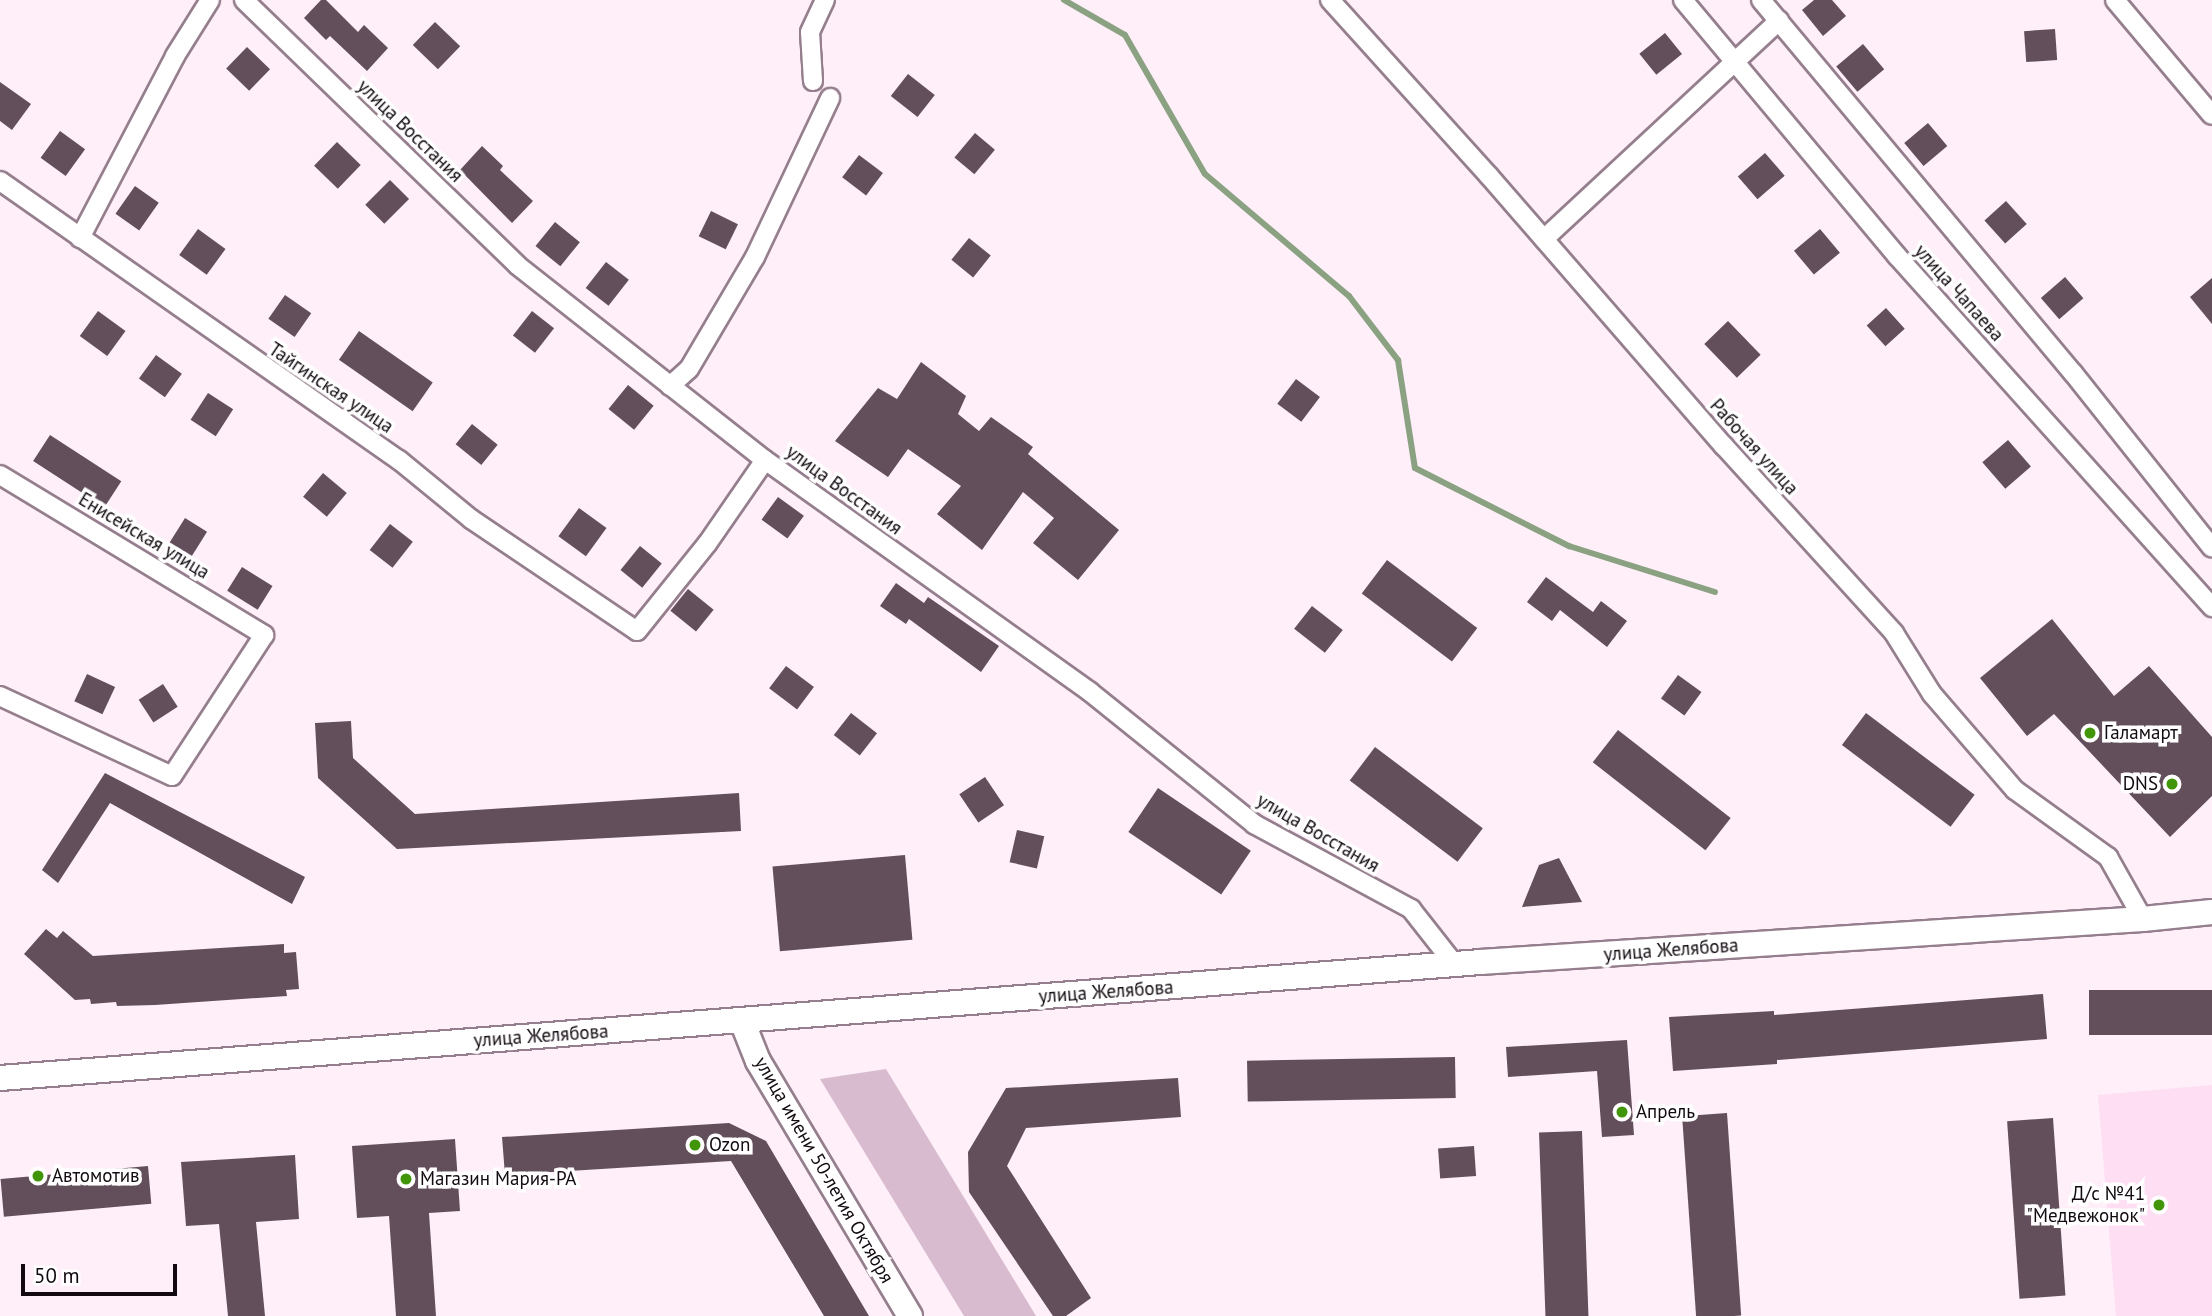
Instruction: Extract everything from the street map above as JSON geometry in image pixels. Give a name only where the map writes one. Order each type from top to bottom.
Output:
[{"type":"street","points":[[80,238],[175,56],[210,0]]},
{"type":"street","name":"улица Восстания","points":[[244,0],[517,264],[670,386],[765,460],[1090,692],[1254,824],[1411,909],[1455,965]]},
{"type":"street","points":[[813,80],[810,32],[825,0]]},
{"type":"street","name":"Рабочая улица","points":[[1330,0],[1544,239],[1724,446],[1895,633],[1932,695],[2015,790],[2108,858],[2143,919]]},
{"type":"street","name":"улица Чапаева","points":[[1683,0],[1897,256],[2212,607]]},
{"type":"street","name":"улица Чапаева","points":[[1761,0],[2064,363],[2212,548]]},
{"type":"street","points":[[2115,0],[2212,114]]},
{"type":"street","points":[[1544,239],[1779,21]]},
{"type":"street","points":[[670,386],[689,369],[755,257],[830,98]]},
{"type":"street","name":"Тайгинская улица","points":[[0,181],[399,460],[471,519],[637,631],[707,544],[765,460]]},
{"type":"street","name":"Енисейская улица","points":[[0,475],[264,635],[172,776],[0,695]]},
{"type":"street","name":"улица Желябова","points":[[0,1078],[1455,965],[2143,919],[2212,912]]},
{"type":"street","name":"улица имени 50-летия Октября","points":[[742,1021],[758,1061],[910,1316]]},
{"type":"shaded area","points":[[886,1069],[1036,1316],[964,1316],[820,1079]]},
{"type":"shaded area","name":"Д/с №41 \"Медвежонок\"","points":[[2212,1085],[2212,1316],[2116,1316],[2098,1095]]},
{"type":"building","points":[[321,0],[326,0],[358,32],[364,25],[388,48],[367,71],[330,36],[326,40],[304,18]]},
{"type":"building","points":[[1814,0],[1832,0],[1846,16],[1823,36],[1802,10]]},
{"type":"building","points":[[435,22],[460,46],[438,69],[413,45]]},
{"type":"building","points":[[2055,29],[2057,60],[2026,62],[2024,31]]},
{"type":"building","points":[[1665,33],[1682,54],[1656,75],[1639,54]]},
{"type":"building","points":[[1863,44],[1884,69],[1857,92],[1836,66]]},
{"type":"building","points":[[247,47],[270,69],[249,91],[226,69]]},
{"type":"building","points":[[908,74],[935,95],[918,117],[891,96]]},
{"type":"building","points":[[0,82],[31,104],[12,130],[0,121]]},
{"type":"building","points":[[1928,123],[1947,146],[1924,166],[1904,143]]},
{"type":"building","points":[[60,131],[85,149],[66,176],[41,158]]},
{"type":"building","points":[[975,133],[995,150],[974,174],[954,158]]},
{"type":"building","points":[[337,142],[361,165],[338,189],[314,166]]},
{"type":"building","points":[[482,146],[503,166],[500,170],[533,201],[512,223],[460,170]]},
{"type":"building","points":[[1765,153],[1785,176],[1758,199],[1738,177]]},
{"type":"building","points":[[859,155],[883,173],[866,195],[842,177]]},
{"type":"building","points":[[390,180],[409,199],[384,224],[365,205]]},
{"type":"building","points":[[135,186],[159,203],[139,230],[115,214]]},
{"type":"building","points":[[2006,201],[2027,224],[2005,243],[1984,220]]},
{"type":"building","points":[[711,211],[738,224],[726,249],[699,236]]},
{"type":"building","points":[[555,222],[580,242],[560,266],[535,246]]},
{"type":"building","points":[[198,229],[226,249],[207,275],[179,255]]},
{"type":"building","points":[[1820,229],[1840,253],[1814,275],[1794,251]]},
{"type":"building","points":[[969,238],[991,256],[973,277],[951,260]]},
{"type":"building","points":[[606,262],[629,280],[609,306],[586,288]]},
{"type":"building","points":[[2065,277],[2083,298],[2059,319],[2041,298]]},
{"type":"building","points":[[2212,278],[2212,324],[2190,297]]},
{"type":"building","points":[[285,295],[311,313],[295,337],[268,319]]},
{"type":"building","points":[[1886,308],[1905,329],[1885,346],[1867,325]]},
{"type":"building","points":[[98,311],[126,331],[107,356],[80,336]]},
{"type":"building","points":[[532,311],[554,328],[535,353],[513,335]]},
{"type":"building","points":[[1728,321],[1761,355],[1737,378],[1704,344]]},
{"type":"building","points":[[359,331],[433,383],[413,411],[339,360]]},
{"type":"building","points":[[156,355],[182,374],[165,397],[139,378]]},
{"type":"building","points":[[921,362],[966,396],[958,414],[979,431],[991,417],[1033,447],[1028,454],[1119,530],[1078,580],[1033,543],[1054,518],[1023,492],[982,550],[937,514],[961,486],[908,449],[888,477],[835,441],[878,388],[897,399]]},
{"type":"building","points":[[1296,379],[1320,397],[1301,422],[1277,404]]},
{"type":"building","points":[[628,385],[654,406],[634,430],[608,409]]},
{"type":"building","points":[[208,393],[233,409],[216,436],[191,420]]},
{"type":"building","points":[[472,424],[498,445],[481,465],[456,444]]},
{"type":"building","points":[[50,435],[121,481],[104,507],[33,461]]},
{"type":"building","points":[[2008,440],[2031,466],[2005,489],[1982,462]]},
{"type":"building","points":[[323,473],[347,493],[327,517],[303,497]]},
{"type":"building","points":[[778,497],[804,516],[787,538],[762,520]]},
{"type":"building","points":[[579,508],[607,528],[586,556],[558,536]]},
{"type":"building","points":[[185,518],[207,532],[192,556],[170,543]]},
{"type":"building","points":[[390,524],[413,542],[393,568],[370,550]]},
{"type":"building","points":[[640,546],[662,564],[642,588],[620,570]]},
{"type":"building","points":[[1387,560],[1477,628],[1452,662],[1362,594]]},
{"type":"building","points":[[242,567],[273,586],[258,610],[227,591]]},
{"type":"building","points":[[1546,577],[1593,612],[1601,601],[1627,621],[1607,647],[1560,610],[1552,621],[1527,602]]},
{"type":"building","points":[[896,583],[924,603],[928,597],[999,646],[981,672],[909,619],[906,624],[880,606]]},
{"type":"building","points":[[688,589],[714,610],[696,632],[670,611]]},
{"type":"building","points":[[1312,606],[1343,630],[1325,653],[1294,629]]},
{"type":"building","points":[[2052,619],[2114,696],[2149,666],[2212,737],[2212,796],[2170,837],[2054,714],[2027,736],[1980,678]]},
{"type":"building","points":[[786,666],[814,687],[797,709],[769,688]]},
{"type":"building","points":[[87,674],[115,687],[102,714],[74,701]]},
{"type":"building","points":[[1678,675],[1701,692],[1684,716],[1661,698]]},
{"type":"building","points":[[163,684],[178,707],[153,722],[139,700]]},
{"type":"building","points":[[851,713],[877,733],[860,755],[834,735]]},
{"type":"building","points":[[1866,713],[1975,795],[1951,827],[1842,745]]},
{"type":"building","points":[[351,721],[353,758],[415,814],[739,793],[741,831],[397,849],[318,778],[315,723]]},
{"type":"building","points":[[1618,730],[1731,818],[1705,850],[1593,762]]},
{"type":"building","points":[[1375,747],[1483,828],[1458,862],[1350,781]]},
{"type":"building","points":[[105,773],[305,877],[292,904],[110,803],[58,883],[42,870]]},
{"type":"building","points":[[985,777],[1004,805],[978,823],[959,794]]},
{"type":"building","points":[[1158,788],[1251,851],[1221,895],[1128,832]]},
{"type":"building","points":[[1017,830],[1044,836],[1037,868],[1010,862]]},
{"type":"building","points":[[905,855],[912,940],[780,951],[773,867]]},
{"type":"building","points":[[1559,858],[1582,902],[1522,907],[1539,865]]},
{"type":"building","points":[[46,929],[57,938],[63,931],[93,956],[284,944],[284,953],[296,952],[299,989],[286,990],[287,996],[155,1005],[117,1006],[116,1002],[91,1004],[90,999],[75,1000],[24,954]]},
{"type":"building","points":[[2089,990],[2212,990],[2212,1035],[2089,1035]]},
{"type":"building","points":[[2043,994],[2047,1039],[1673,1071],[1669,1017],[1774,1011],[1774,1015]]},
{"type":"building","points":[[1627,1040],[1634,1135],[1602,1137],[1597,1071],[1508,1077],[1506,1047]]},
{"type":"building","points":[[1455,1057],[1456,1098],[1248,1102],[1247,1061]]},
{"type":"building","points":[[1178,1078],[1181,1117],[1026,1128],[1007,1166],[1091,1298],[1066,1316],[1053,1316],[969,1192],[968,1152],[1006,1088]]},
{"type":"building","points":[[1727,1113],[1741,1316],[1696,1316],[1682,1116]]},
{"type":"building","points":[[2053,1118],[2065,1296],[2020,1299],[2007,1121]]},
{"type":"building","points":[[729,1123],[766,1141],[869,1316],[824,1316],[731,1161],[505,1175],[502,1137]]},
{"type":"building","points":[[1582,1131],[1588,1316],[1545,1316],[1539,1133]]},
{"type":"building","name":"Магазин Мария-РА","points":[[455,1139],[460,1211],[429,1213],[436,1316],[396,1316],[389,1216],[357,1218],[352,1146]]},
{"type":"building","points":[[1474,1146],[1476,1176],[1440,1178],[1438,1149]]},
{"type":"building","points":[[295,1155],[299,1219],[256,1222],[265,1316],[228,1316],[219,1224],[186,1226],[181,1162]]},
{"type":"building","points":[[148,1166],[151,1204],[4,1217],[1,1179]]},
{"type":"waterway","points":[[1064,0],[1125,35],[1205,174],[1349,296],[1398,360],[1415,468],[1569,546],[1715,592]]},
{"type":"place","name":"Галамарт","points":[[2090,733]]},
{"type":"place","name":"DNS","points":[[2172,784]]},
{"type":"place","name":"Апрель","points":[[1622,1112]]},
{"type":"place","name":"Ozon","points":[[695,1145]]},
{"type":"place","name":"Автомотив","points":[[38,1176]]},
{"type":"place","name":"Магазин Мария-РА","points":[[406,1179]]},
{"type":"place","name":"Д/с №41 \"Медвежонок\"","points":[[2159,1205]]}]
